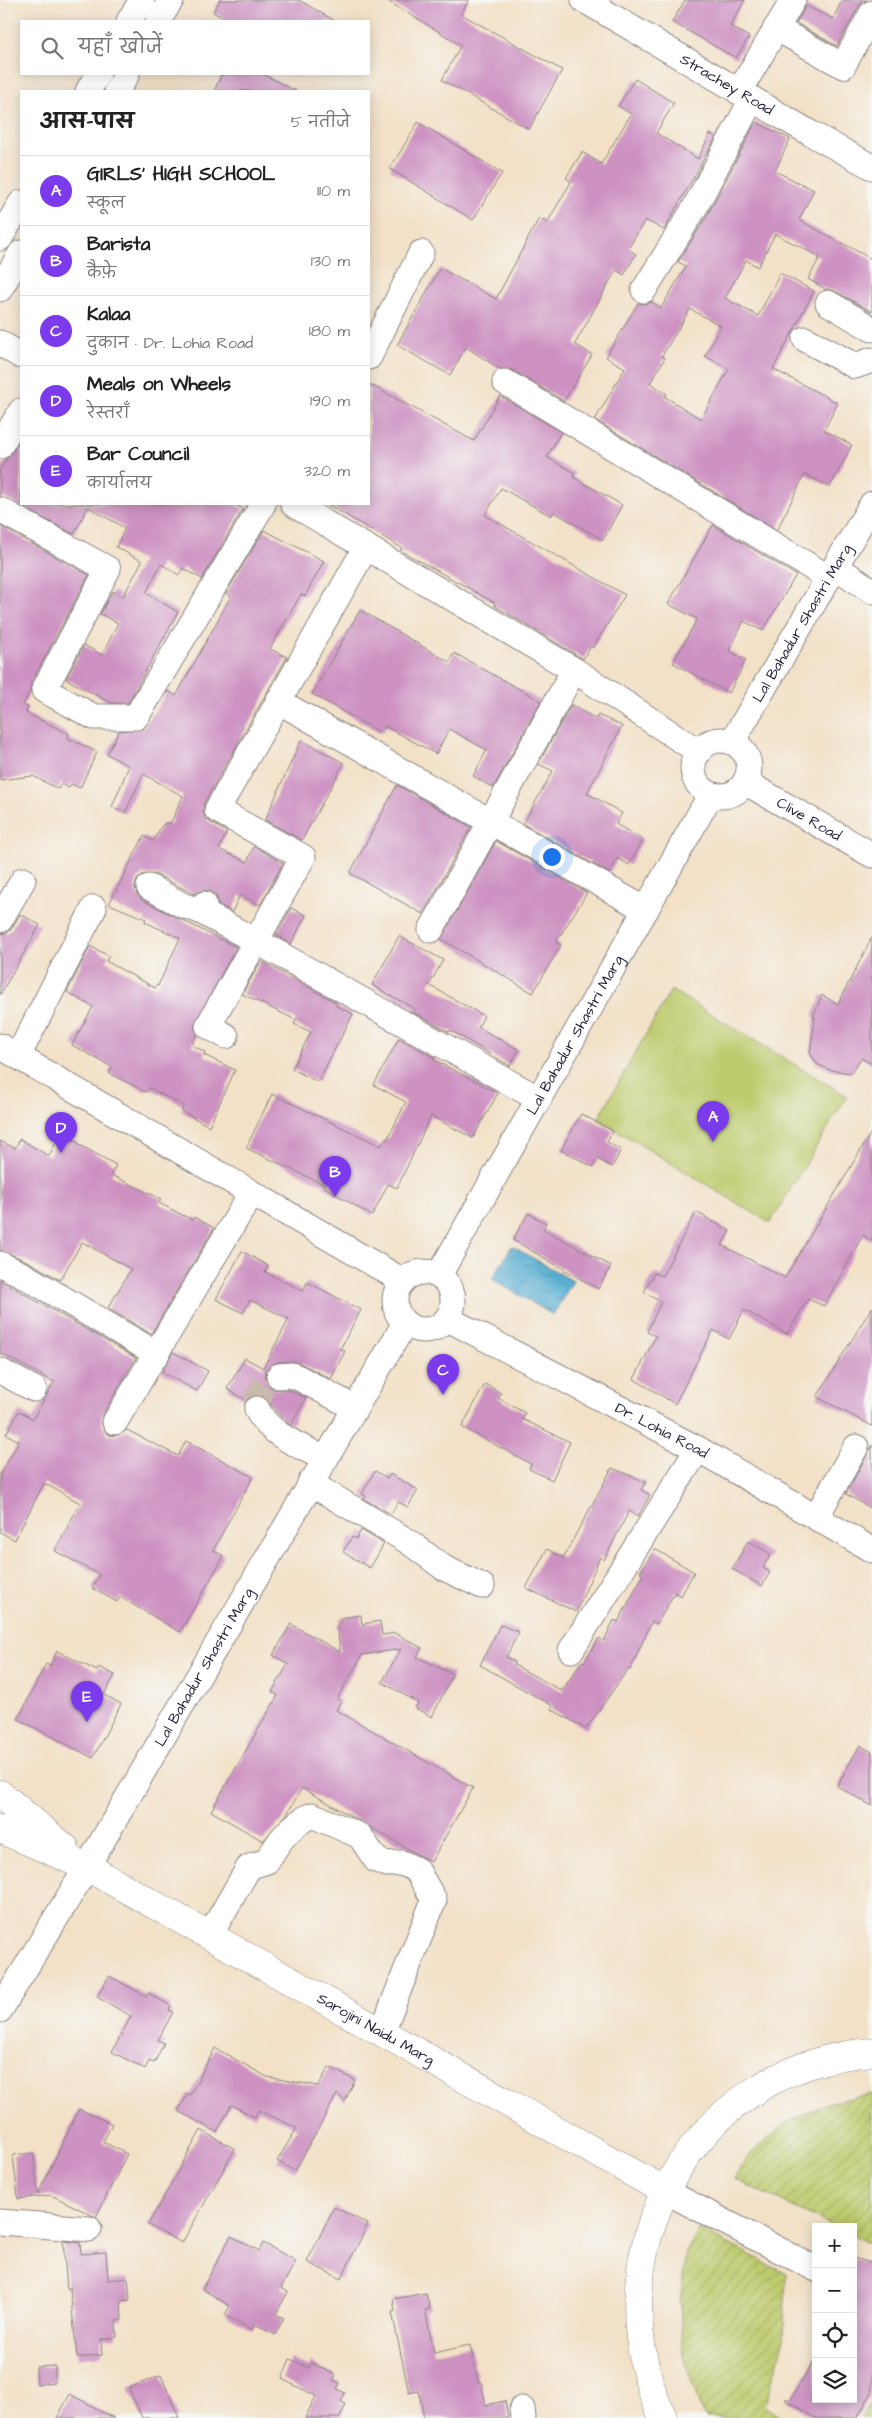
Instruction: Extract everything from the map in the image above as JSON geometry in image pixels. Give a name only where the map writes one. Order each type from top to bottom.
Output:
[{"type":"main road","name":"Sarojini Naidu Marg","points":[[0,1794],[87,1867]]},
{"type":"main road","name":"Sarojini Naidu Marg","points":[[0,1829],[87,1867],[664,2191]]},
{"type":"main road","points":[[663,2418],[653,2395],[642,2355],[637,2313],[639,2271],[649,2230],[664,2191],[687,2154],[710,2128],[750,2095],[787,2074],[828,2059],[872,2052]]},
{"type":"street","points":[[130,20],[142,0]]},
{"type":"street","points":[[159,20],[171,0]]},
{"type":"street","name":"Strachey Road","points":[[584,0],[872,167]]},
{"type":"street","points":[[644,290],[694,209],[776,28],[792,0]]},
{"type":"street","points":[[776,28],[843,66],[872,13]]},
{"type":"street","points":[[89,90],[97,75]]},
{"type":"street","points":[[118,90],[126,75]]},
{"type":"street","points":[[0,238],[20,205]]},
{"type":"street","points":[[370,355],[421,253]]},
{"type":"street","points":[[0,289],[20,255]]},
{"type":"street","points":[[828,303],[872,328]]},
{"type":"street","points":[[805,339],[854,366],[872,360]]},
{"type":"street","points":[[0,343],[20,355]]},
{"type":"street","points":[[505,382],[833,572],[872,591]]},
{"type":"street","points":[[0,446],[20,413]]},
{"type":"street","name":"Lal Bahadur Shastri Marg","points":[[732,742],[872,504]]},
{"type":"street","points":[[0,510],[108,569],[44,690],[94,717],[136,717],[262,505]]},
{"type":"street","points":[[295,505],[574,670],[698,752]]},
{"type":"street","points":[[226,1036],[208,1026],[303,857],[217,810],[366,547]]},
{"type":"street","points":[[431,930],[574,670]]},
{"type":"street","points":[[278,701],[646,910]]},
{"type":"street","points":[[714,742],[732,742],[745,755],[748,764],[745,782],[734,793],[718,796],[702,789],[696,781],[693,771],[694,761],[698,752],[714,742]]},
{"type":"street","name":"Clive Road","points":[[745,782],[872,855]]},
{"type":"street","name":"Lal Bahadur Shastri Marg","points":[[439,1275],[711,794]]},
{"type":"street","points":[[0,920],[23,880]]},
{"type":"street","points":[[149,888],[182,905],[202,907],[256,941],[539,1099]]},
{"type":"street","points":[[94,908],[9,1051],[403,1281]]},
{"type":"street","points":[[115,1422],[251,1194]]},
{"type":"street","points":[[0,1264],[23,1275],[157,1354]]},
{"type":"street","points":[[419,1272],[439,1275],[452,1290],[453,1310],[448,1319],[441,1326],[432,1330],[412,1329],[405,1323],[395,1308],[395,1298],[403,1281],[419,1272]]},
{"type":"street","name":"Dr. Lohia Road","points":[[448,1319],[698,1449],[872,1550]]},
{"type":"street","name":"Lal Bahadur Shastri Marg","points":[[0,2010],[87,1867],[405,1323]]},
{"type":"street","points":[[0,1371],[34,1389]]},
{"type":"street","points":[[279,1376],[291,1375],[299,1378],[355,1408]]},
{"type":"street","points":[[257,1409],[263,1420],[274,1430],[325,1458]]},
{"type":"street","points":[[816,1517],[856,1447]]},
{"type":"street","points":[[571,1650],[698,1449]]},
{"type":"street","points":[[310,1483],[409,1542],[444,1568],[482,1586]]},
{"type":"street","points":[[210,1935],[249,1867],[267,1861],[279,1841],[297,1822],[312,1815],[360,1836],[376,1860],[387,1864],[402,1863],[417,1870],[434,1900],[382,2032]]},
{"type":"street","points":[[664,2191],[814,2268]]},
{"type":"street","points":[[0,2222],[89,2229]]},
{"type":"green space","points":[[671,990],[847,1096],[770,1223],[598,1119]]},
{"type":"green space","points":[[872,2094],[872,2244],[857,2237],[857,2223],[827,2223],[734,2179],[747,2157],[785,2124],[827,2103]]},
{"type":"green space","points":[[699,2229],[786,2273],[784,2339],[765,2406],[783,2418],[706,2418],[702,2412],[683,2356],[680,2302],[686,2252]]},
{"type":"green space","points":[[872,2400],[872,2418],[861,2418]]},
{"type":"water","points":[[512,1246],[573,1281],[553,1315],[492,1279]]},
{"type":"building","points":[[220,0],[299,0],[333,20],[227,20],[213,12]]},
{"type":"building","points":[[386,0],[469,0],[461,14],[562,70],[529,129],[442,80],[461,45]]},
{"type":"building","points":[[685,0],[745,0],[730,26],[749,37],[736,58],[672,22]]},
{"type":"building","points":[[842,0],[867,0],[859,6],[837,46],[796,23],[806,6],[833,19]]},
{"type":"building","points":[[222,75],[265,75],[294,90],[214,90]]},
{"type":"building","points":[[635,79],[674,103],[656,133],[698,159],[710,134],[716,137],[664,230],[645,220],[628,249],[636,254],[624,275],[616,270],[575,344],[592,355],[564,401],[512,370],[500,369],[466,347],[450,375],[397,345],[440,268],[496,299],[539,218],[547,223],[571,182],[566,178],[582,152],[601,164],[631,114],[618,106]]},
{"type":"building","points":[[418,122],[502,173],[473,220],[390,169]]},
{"type":"building","points":[[756,122],[790,139],[775,171],[814,190],[799,220],[872,259],[872,312],[835,291],[825,289],[808,279],[820,257],[775,234],[758,267],[746,260],[725,298],[758,316],[780,273],[814,291],[773,369],[838,403],[824,430],[852,445],[830,487],[805,474],[777,530],[595,420],[625,368],[606,357],[638,303],[652,302],[661,308],[686,266],[678,262],[707,216]],"holes":[[[690,309],[721,326],[705,356],[729,369],[701,419],[665,397],[667,394],[650,383],[665,358],[662,356]]]},
{"type":"building","points":[[370,385],[474,441],[500,396],[561,432],[547,457],[575,473],[573,477],[622,505],[603,540],[554,512],[551,516],[501,488],[485,515],[625,595],[593,648],[591,646],[583,659],[494,605],[495,603],[400,550],[402,548],[329,505],[370,505]]},
{"type":"building","points":[[20,440],[20,505],[236,505],[243,509],[202,579],[183,568],[179,575],[161,564],[146,593],[178,612],[128,703],[111,703],[66,679],[84,645],[102,655],[118,623],[100,614],[113,591],[123,597],[142,561],[116,547],[125,528],[88,507],[74,534],[0,496],[0,469]]},
{"type":"building","points":[[713,525],[796,575],[763,631],[744,621],[729,651],[746,660],[729,693],[673,663],[697,619],[668,604]]},
{"type":"building","points":[[0,526],[89,575],[31,683],[30,692],[23,705],[28,707],[26,713],[69,734],[68,738],[97,752],[80,788],[71,784],[69,788],[61,784],[58,789],[33,776],[0,780]]},
{"type":"building","points":[[264,530],[324,561],[305,596],[301,594],[270,649],[287,657],[204,803],[203,811],[205,818],[227,832],[219,849],[247,862],[254,846],[283,863],[260,905],[240,895],[232,912],[218,904],[217,897],[211,891],[203,890],[194,894],[155,874],[142,875],[137,880],[135,887],[137,894],[142,900],[236,947],[194,1026],[197,1034],[192,1045],[205,1052],[204,1055],[235,1070],[209,1126],[181,1111],[184,1106],[149,1088],[146,1092],[109,1073],[112,1067],[72,1045],[93,1007],[67,992],[90,946],[109,956],[106,961],[155,988],[156,985],[158,986],[180,938],[145,922],[146,919],[109,904],[144,836],[153,841],[163,824],[165,825],[166,822],[170,824],[183,796],[143,774],[125,813],[112,807],[129,766],[107,754],[119,731],[143,729],[168,691],[176,696],[231,596],[226,593]]},
{"type":"building","points":[[360,610],[449,662],[454,653],[541,701],[493,788],[473,776],[487,750],[449,729],[436,754],[385,726],[381,733],[312,694]]},
{"type":"building","points":[[571,705],[596,719],[598,715],[622,726],[587,793],[622,813],[616,824],[643,840],[629,865],[618,858],[609,873],[523,824],[553,771],[538,764]]},
{"type":"building","points":[[301,740],[344,763],[302,840],[265,820]]},
{"type":"building","points":[[397,785],[471,827],[423,914],[350,873]]},
{"type":"building","points":[[496,841],[587,893],[556,942],[561,945],[533,993],[441,939]]},
{"type":"building","points":[[291,908],[306,915],[291,944],[276,935]]},
{"type":"building","points":[[20,914],[40,925],[0,995],[0,934],[7,933],[12,928]]},
{"type":"building","points":[[399,936],[443,960],[429,985],[484,1016],[478,1027],[519,1050],[510,1066],[450,1030],[449,1032],[413,1012],[415,1009],[372,985]]},
{"type":"building","points":[[872,937],[872,1064],[861,1058],[851,1073],[830,1070],[817,1064],[810,1053],[815,1017],[813,1016],[822,995],[838,1004]]},
{"type":"building","points":[[261,961],[337,1003],[336,1006],[353,1014],[318,1082],[292,1069],[311,1032],[294,1024],[296,1020],[242,994]]},
{"type":"building","points":[[399,1038],[435,1058],[434,1060],[498,1093],[473,1138],[431,1116],[397,1188],[388,1184],[372,1216],[324,1187],[325,1185],[246,1148],[272,1094],[381,1146],[385,1139],[387,1140],[406,1102],[374,1085]]},
{"type":"building","points":[[581,1114],[613,1131],[607,1142],[621,1150],[612,1167],[598,1159],[593,1167],[561,1150]]},
{"type":"building","points":[[872,1131],[872,1241],[863,1235],[824,1306],[808,1299],[787,1334],[744,1310],[729,1339],[713,1330],[675,1404],[634,1379],[656,1336],[647,1332],[661,1302],[644,1292],[654,1273],[662,1276],[696,1212],[730,1231],[722,1245],[785,1278]]},
{"type":"building","points":[[64,1134],[116,1165],[111,1175],[161,1199],[159,1203],[192,1220],[194,1217],[214,1228],[151,1334],[108,1308],[131,1269],[82,1242],[60,1280],[29,1262],[0,1250],[0,1141],[15,1148],[20,1139],[49,1156],[57,1140],[60,1142]]},
{"type":"building","points":[[528,1213],[546,1223],[543,1229],[611,1266],[598,1289],[513,1240]]},
{"type":"building","points":[[242,1251],[268,1266],[265,1272],[303,1291],[307,1282],[361,1310],[340,1349],[345,1351],[331,1379],[296,1361],[277,1362],[266,1369],[265,1378],[272,1389],[289,1390],[306,1398],[291,1425],[279,1415],[264,1396],[257,1395],[246,1400],[227,1389],[245,1358],[263,1368],[289,1319],[250,1300],[243,1313],[216,1299]]},
{"type":"building","points":[[0,1280],[136,1358],[102,1415],[101,1422],[107,1434],[115,1436],[127,1430],[178,1456],[186,1441],[253,1477],[213,1550],[224,1556],[180,1632],[120,1597],[117,1602],[92,1588],[100,1575],[55,1551],[80,1503],[44,1483],[15,1540],[0,1532],[0,1475],[19,1441],[6,1434],[19,1411],[33,1419],[54,1382],[0,1353]]},
{"type":"building","points":[[872,1307],[872,1426],[817,1397]]},
{"type":"building","points":[[173,1352],[208,1371],[197,1391],[162,1372]]},
{"type":"building","points":[[485,1384],[501,1393],[498,1398],[525,1413],[522,1419],[570,1442],[552,1480],[529,1469],[531,1464],[462,1427]]},
{"type":"building","points":[[872,1445],[872,1509],[846,1494]]},
{"type":"building","points":[[612,1468],[646,1482],[641,1490],[650,1495],[638,1516],[629,1511],[604,1560],[600,1557],[576,1612],[526,1588],[547,1549],[563,1558]]},
{"type":"building","points":[[375,1471],[387,1478],[390,1474],[418,1490],[408,1507],[398,1502],[391,1514],[364,1499],[366,1496],[362,1494]]},
{"type":"building","points":[[361,1530],[384,1544],[370,1568],[343,1552],[352,1537],[356,1539]]},
{"type":"building","points":[[748,1541],[771,1554],[763,1568],[770,1572],[762,1586],[732,1569]]},
{"type":"building","points":[[655,1549],[694,1572],[681,1596],[675,1592],[657,1624],[652,1621],[630,1670],[628,1669],[586,1729],[551,1709],[553,1706],[480,1665],[500,1625],[519,1632],[506,1657],[514,1661],[514,1665],[562,1691],[599,1638],[604,1641],[614,1620],[618,1622],[643,1575],[640,1573]]},
{"type":"building","points":[[361,1615],[362,1624],[380,1621],[382,1635],[395,1633],[422,1648],[417,1657],[453,1674],[432,1717],[415,1708],[418,1703],[382,1682],[401,1649],[362,1655],[337,1699],[341,1701],[336,1710],[473,1788],[431,1862],[302,1788],[287,1814],[263,1841],[211,1811],[278,1695],[272,1692],[288,1664],[273,1655],[291,1624],[340,1652],[337,1624],[341,1624],[340,1618]]},
{"type":"building","points":[[57,1651],[97,1671],[99,1667],[115,1675],[104,1695],[121,1704],[93,1758],[18,1719],[46,1664],[50,1666]]},
{"type":"building","points":[[860,1745],[872,1752],[872,1806],[837,1786]]},
{"type":"building","points":[[109,1976],[146,1996],[148,1993],[171,2006],[169,2010],[173,2012],[158,2040],[164,2043],[154,2063],[149,2061],[145,2069],[112,2052],[131,2016],[97,1997]]},
{"type":"building","points":[[215,2048],[267,2077],[318,2086],[329,2067],[355,2080],[345,2101],[337,2094],[295,2171],[277,2161],[297,2128],[258,2110],[255,2117],[231,2105],[217,2132],[178,2111],[188,2093],[190,2095]]},
{"type":"building","points":[[79,2109],[112,2124],[103,2142],[127,2154],[96,2217],[51,2195],[18,2199],[13,2155],[33,2153],[38,2194]]},
{"type":"building","points":[[201,2130],[235,2149],[182,2243],[148,2225]]},
{"type":"building","points":[[334,2207],[368,2224],[341,2279],[307,2262]]},
{"type":"building","points":[[231,2236],[259,2251],[263,2243],[296,2261],[281,2288],[288,2292],[276,2314],[284,2318],[275,2335],[255,2324],[252,2330],[225,2315],[230,2306],[202,2289]]},
{"type":"building","points":[[63,2241],[80,2243],[81,2254],[106,2252],[108,2280],[128,2278],[130,2300],[121,2301],[122,2320],[116,2321],[117,2337],[101,2339],[102,2355],[77,2358],[70,2288],[67,2289]]},
{"type":"building","points":[[857,2259],[872,2263],[872,2392],[857,2418],[815,2418],[785,2399],[791,2399],[812,2364],[812,2403],[857,2403]]},
{"type":"building","points":[[426,2293],[430,2309],[425,2310],[434,2353],[470,2345],[478,2382],[481,2382],[486,2405],[505,2401],[508,2418],[424,2418],[419,2391],[409,2393],[392,2312],[395,2311],[393,2299]]},
{"type":"building","points":[[290,2359],[309,2368],[311,2363],[336,2375],[333,2380],[340,2383],[337,2389],[345,2393],[341,2402],[346,2404],[340,2418],[305,2418],[316,2396],[282,2379]]},
{"type":"building","points":[[55,2366],[55,2382],[37,2384],[36,2367]]},
{"type":"building","points":[[161,2375],[179,2418],[142,2418],[129,2388]]},
{"type":"building","points":[[70,2394],[114,2418],[57,2418]]},
{"type":"tunnel","points":[[257,1409],[258,1399],[263,1389],[270,1381],[279,1376]]},
{"type":"place","name":"GIRLS' HIGH SCHOOL","points":[[713,1142]]},
{"type":"place","name":"Meals on Wheels","points":[[61,1153]]},
{"type":"place","name":"Barista","points":[[335,1197]]},
{"type":"place","name":"Kalaa","points":[[443,1395]]},
{"type":"place","name":"Bar Council","points":[[87,1722]]}]
